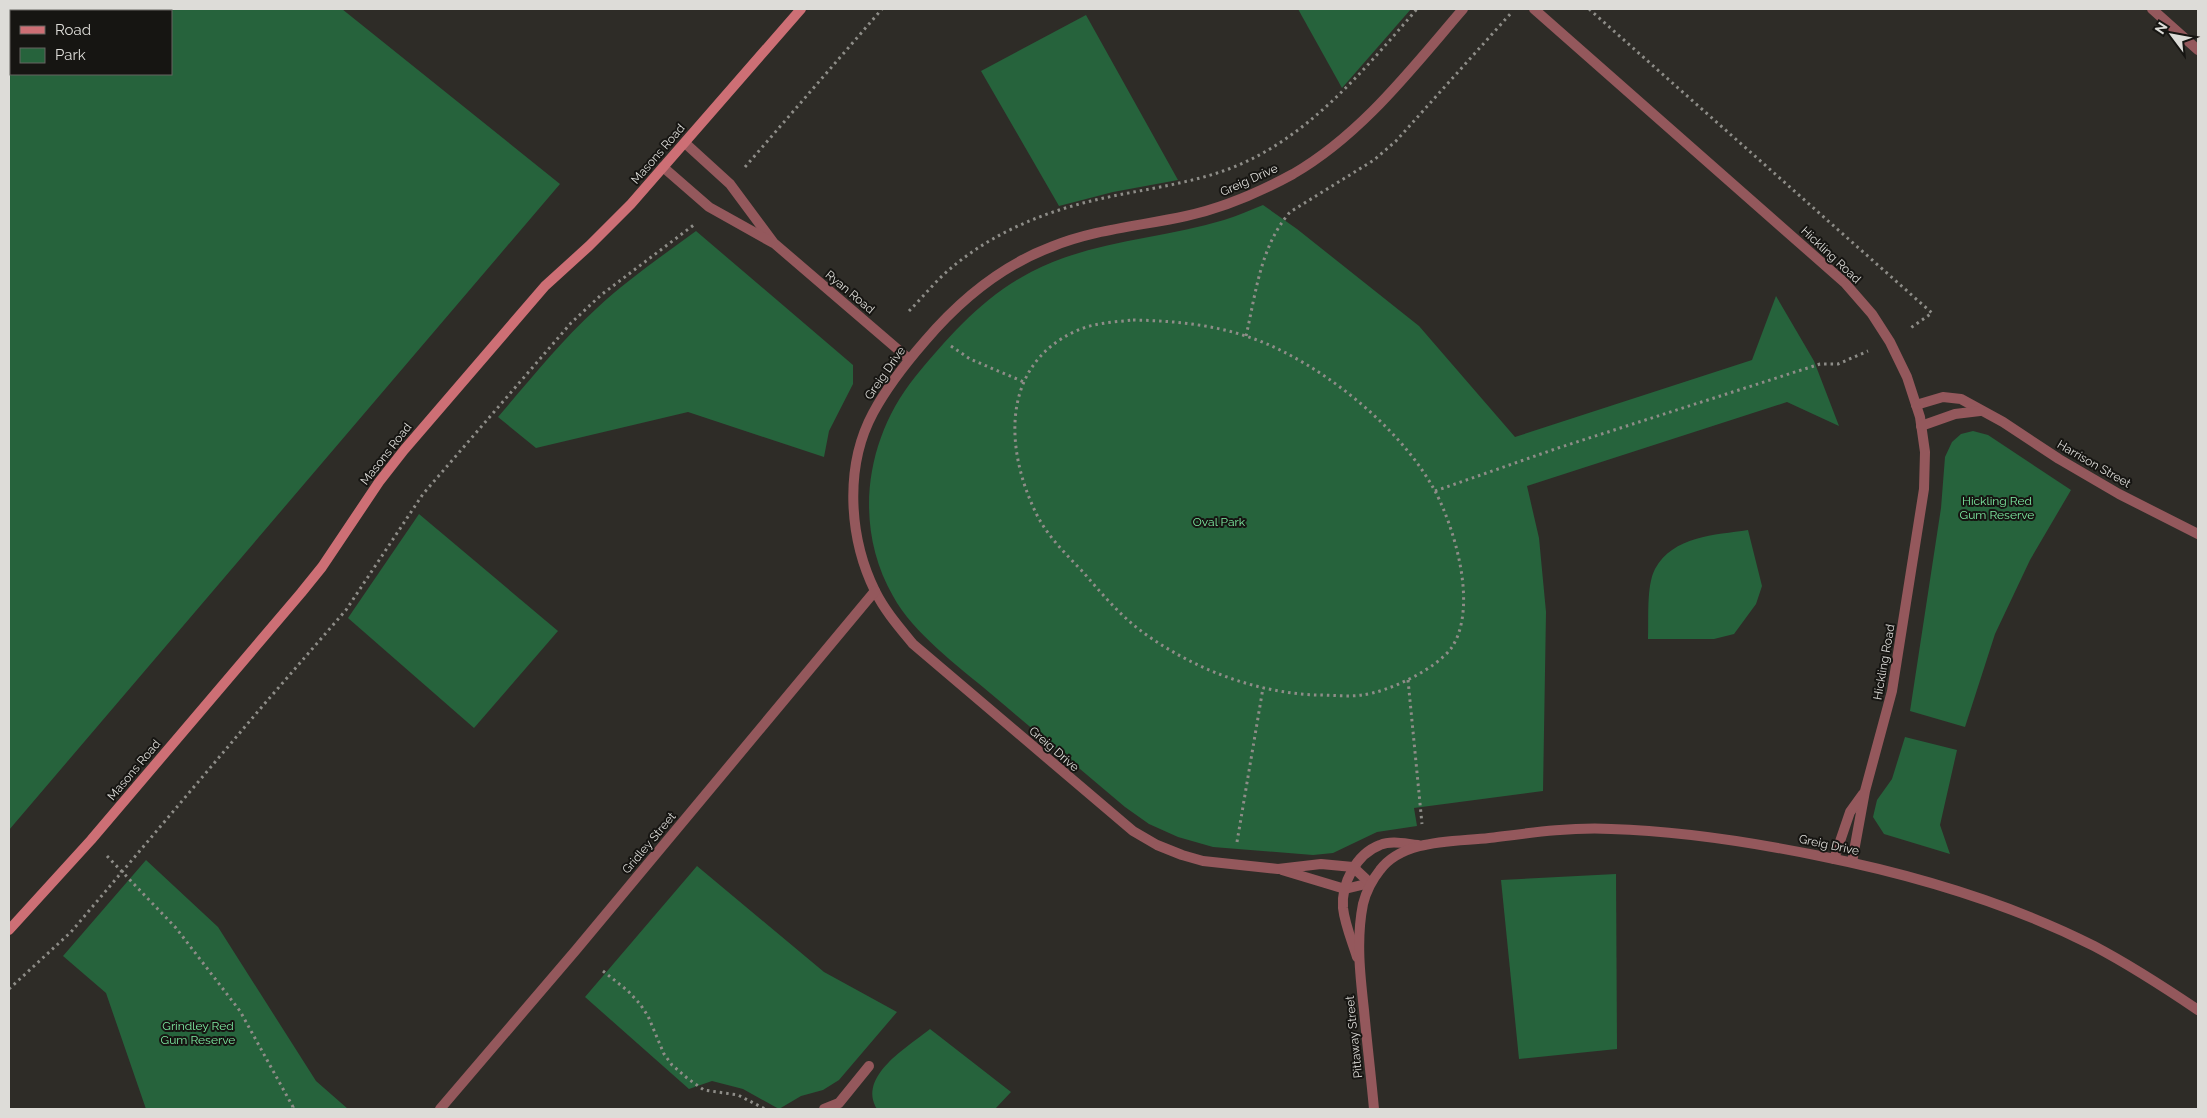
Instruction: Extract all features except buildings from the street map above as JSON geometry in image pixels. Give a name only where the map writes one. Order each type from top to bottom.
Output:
[{"type":"street","name":"Masons Road","points":[[9,930],[90,840],[322,567],[379,482],[404,450],[544,286],[589,246],[631,204],[800,9]]},
{"type":"street","name":"Greig Drive","points":[[1463,9],[1373,110],[1333,146],[1294,173],[1261,190],[1224,205],[1187,216],[1089,234],[1050,247],[989,280],[961,303],[933,331],[891,382],[872,416],[859,450],[854,486],[854,522],[862,558],[875,591],[892,619],[913,644],[1133,831],[1157,845],[1182,855],[1203,861],[1278,869],[1344,888],[1370,884],[1382,866],[1400,852],[1424,846],[1544,831],[1609,829],[1684,834],[1756,843],[1852,862],[1929,882],[2028,916],[2101,950],[2146,976],[2198,1010]]},
{"type":"street","name":"Hickling Road","points":[[1534,9],[1846,283],[1872,314],[1890,342],[1907,377],[1916,404],[1925,452],[1924,489],[1892,691],[1865,791],[1852,862]]},
{"type":"street","points":[[2152,9],[2198,50]]},
{"type":"street","name":"Ryan Road","points":[[685,143],[730,184],[775,244]]},
{"type":"street","name":"Ryan Road","points":[[663,167],[710,207],[775,244],[909,359]]},
{"type":"street","name":"Harrison Street","points":[[1916,404],[1943,397],[1961,399],[1980,411],[2004,422],[2059,459],[2119,494],[2198,534]]},
{"type":"street","points":[[1921,426],[1955,414],[1980,411]]},
{"type":"street","name":"Gridley Street","points":[[440,1109],[875,591]]},
{"type":"street","name":"Hickling Road","points":[[1834,859],[1850,812],[1865,791]]},
{"type":"street","name":"Greig Drive","points":[[1344,888],[1353,867],[1366,854],[1380,845],[1394,842],[1424,846]]},
{"type":"street","name":"Greig Drive","points":[[1278,869],[1321,864],[1353,867]]},
{"type":"street","points":[[1353,867],[1370,884]]},
{"type":"street","name":"Pittaway Street","points":[[1370,884],[1363,905],[1359,963],[1374,1109]]},
{"type":"street","name":"Pittaway Street","points":[[1344,888],[1343,908],[1359,963]]},
{"type":"street","points":[[824,1109],[842,1106],[869,1066]]},
{"type":"path","points":[[730,184],[882,9]]},
{"type":"path","points":[[909,312],[941,277],[972,253],[1012,228],[1057,210],[1175,184],[1226,170],[1264,151],[1299,129],[1339,95],[1417,9]]},
{"type":"path","points":[[1246,336],[1268,245],[1280,224],[1290,212],[1374,160],[1396,141],[1514,9]]},
{"type":"path","points":[[9,989],[71,932],[260,708],[346,610],[424,494],[571,323],[601,295],[695,225],[710,207]]},
{"type":"path","points":[[1133,320],[1203,324],[1246,336],[1282,350],[1303,362],[1340,388],[1372,414],[1402,446],[1434,491],[1451,529],[1459,560],[1463,585],[1463,611],[1459,631],[1452,647],[1441,660],[1408,680],[1364,695],[1296,694],[1263,688],[1207,669],[1172,652],[1146,635],[1122,615],[1050,538],[1035,512],[1022,476],[1013,434],[1016,408],[1024,382],[1034,363],[1051,347],[1076,331],[1103,323],[1133,320]]},
{"type":"path","points":[[933,331],[958,352],[970,359],[1024,382]]},
{"type":"path","points":[[1434,491],[1558,448],[1820,364]]},
{"type":"path","points":[[1408,680],[1424,846]]},
{"type":"path","points":[[1233,864],[1263,688]]},
{"type":"path","points":[[90,840],[124,871],[176,928],[240,1012],[293,1106],[292,1109]]},
{"type":"path","points":[[603,971],[628,991],[640,1004],[648,1016],[664,1054],[672,1065],[687,1078],[704,1090],[738,1095],[765,1109]]},
{"type":"green space","points":[[9,9],[342,9],[560,184],[9,830]]},
{"type":"green space","points":[[1298,9],[1411,9],[1342,88]]},
{"type":"green space","points":[[1086,15],[1178,180],[1113,192],[1059,206],[981,71]]},
{"type":"green space","name":"Oval Park","points":[[1263,205],[1297,229],[1419,326],[1515,437],[1752,360],[1776,296],[1814,361],[1839,426],[1787,402],[1527,486],[1539,538],[1546,612],[1543,791],[1414,808],[1417,826],[1377,832],[1333,853],[1313,855],[1213,847],[1178,837],[1149,824],[1125,807],[951,660],[912,623],[893,596],[880,569],[873,541],[869,512],[870,484],[876,455],[885,428],[898,401],[915,377],[954,332],[997,293],[1031,272],[1077,253],[1200,226],[1229,218]]},
{"type":"green space","points":[[696,231],[853,365],[853,384],[829,431],[824,457],[688,412],[536,448],[498,417],[558,348],[596,309],[632,278]]},
{"type":"green space","name":"Hickling Red Gum Reserve","points":[[1973,431],[1988,435],[2071,490],[2030,560],[1995,634],[1965,727],[1910,711],[1941,508],[1945,457],[1952,442],[1961,434]]},
{"type":"green space","points":[[419,514],[558,631],[474,728],[348,618]]},
{"type":"green space","points":[[1748,530],[1762,586],[1756,604],[1734,634],[1714,639],[1648,639],[1650,584],[1655,569],[1663,558],[1684,543],[1696,539]]},
{"type":"green space","points":[[1905,737],[1957,750],[1940,825],[1950,854],[1884,834],[1873,817],[1877,800],[1892,779]]},
{"type":"green space","name":"Grindley Red Gum Reserve","points":[[146,860],[218,927],[316,1081],[348,1109],[146,1109],[106,993],[63,956]]},
{"type":"green space","points":[[697,866],[824,972],[897,1012],[839,1080],[823,1090],[801,1096],[779,1109],[743,1089],[712,1081],[689,1089],[585,997]]},
{"type":"green space","points":[[1616,874],[1617,1049],[1519,1059],[1501,880]]},
{"type":"green space","points":[[930,1029],[1011,1092],[995,1109],[877,1109],[873,1097],[874,1085],[879,1074],[898,1054]]}]
